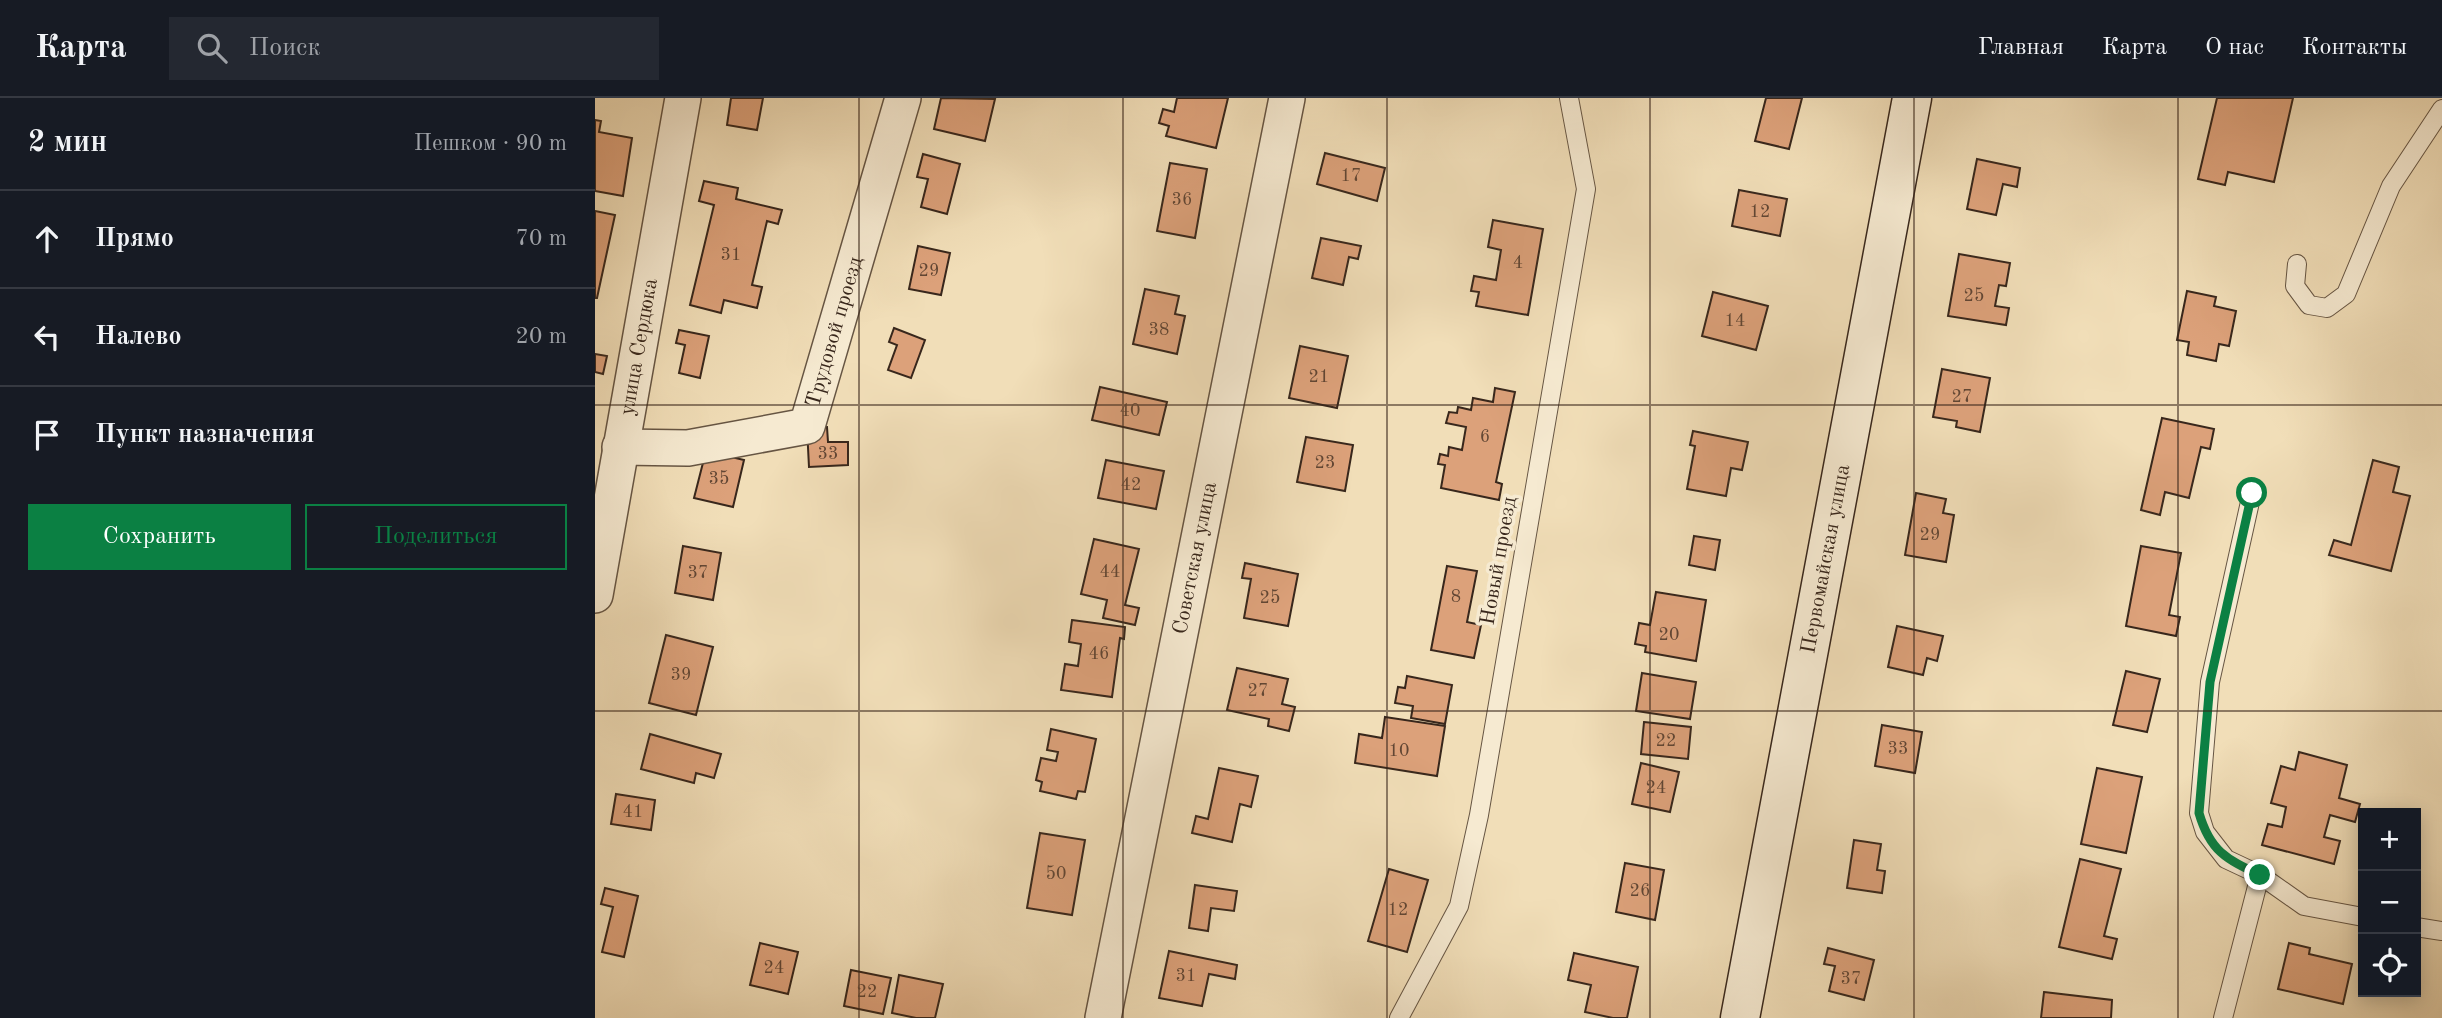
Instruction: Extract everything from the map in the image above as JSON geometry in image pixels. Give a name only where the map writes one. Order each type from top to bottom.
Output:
[{"type":"main road","name":"Первомайская улица","points":[[1740,1018],[1912,98]]},
{"type":"street","name":"улица Сердюка","points":[[595,595],[683,98]]},
{"type":"street","name":"Трудовой проезд","points":[[620,447],[688,448],[807,425],[903,98]]},
{"type":"street","name":"Советская улица","points":[[1103,1018],[1287,98]]},
{"type":"lane","name":"Новый проезд","points":[[1399,1018],[1459,906],[1479,815],[1586,189],[1569,98]]},
{"type":"lane","points":[[2297,264],[2295,286],[2309,305],[2327,308],[2346,293],[2391,186],[2442,109]]},
{"type":"lane","points":[[2252,493],[2210,682],[2199,813],[2204,832],[2226,859],[2260,875],[2304,906],[2358,916]]},
{"type":"lane","points":[[2223,1018],[2260,875]]},
{"type":"lane","points":[[2421,928],[2442,931]]},
{"type":"building","points":[[731,98],[763,98],[757,130],[727,125]]},
{"type":"building","points":[[941,98],[995,99],[985,141],[934,129]]},
{"type":"building","points":[[1177,98],[1228,98],[1216,148],[1166,136],[1169,126],[1159,123],[1163,109],[1174,112]]},
{"type":"building","points":[[1766,98],[1802,98],[1789,149],[1755,141]]},
{"type":"building","points":[[2217,98],[2293,98],[2274,182],[2228,172],[2225,185],[2198,179]]},
{"type":"building","points":[[595,120],[601,121],[599,132],[632,138],[623,196],[595,191]]},
{"type":"building","points":[[1325,153],[1385,168],[1377,201],[1317,184]]},
{"type":"building","points":[[923,154],[960,164],[947,214],[921,207],[928,179],[917,177]]},
{"type":"building","points":[[1977,159],[2020,168],[2017,187],[2003,184],[1996,215],[1967,209]]},
{"type":"building","points":[[1170,163],[1207,169],[1195,238],[1157,231]]},
{"type":"building","points":[[704,181],[738,188],[736,199],[782,210],[778,224],[767,221],[752,285],[762,287],[757,308],[724,300],[721,313],[690,305],[714,205],[699,201]]},
{"type":"building","points":[[1739,190],[1787,199],[1780,236],[1732,226]]},
{"type":"building","points":[[595,211],[615,215],[597,298],[595,298]]},
{"type":"building","points":[[1493,220],[1543,229],[1528,315],[1476,306],[1479,292],[1471,291],[1474,276],[1496,280],[1501,250],[1488,247]]},
{"type":"building","points":[[1321,238],[1361,246],[1358,259],[1349,257],[1343,285],[1312,278]]},
{"type":"building","points":[[918,246],[950,253],[941,295],[909,289]]},
{"type":"building","points":[[1959,254],[2010,263],[2006,286],[1999,285],[1995,306],[2009,308],[2006,325],[1948,316]]},
{"type":"building","points":[[1145,289],[1179,296],[1175,314],[1185,316],[1177,354],[1133,344]]},
{"type":"building","points":[[2187,291],[2216,297],[2214,306],[2236,311],[2229,346],[2219,344],[2216,361],[2187,355],[2189,342],[2177,340]]},
{"type":"building","points":[[1713,292],[1768,306],[1756,350],[1702,336]]},
{"type":"building","points":[[894,328],[925,340],[911,378],[888,370],[897,345],[889,342]]},
{"type":"building","points":[[679,330],[709,336],[700,378],[679,373],[685,345],[676,343]]},
{"type":"building","points":[[1300,346],[1348,356],[1337,408],[1289,398]]},
{"type":"building","points":[[595,354],[607,356],[603,374],[595,372]]},
{"type":"building","points":[[1942,369],[1990,378],[1980,432],[1956,427],[1957,421],[1933,417]]},
{"type":"building","points":[[1100,387],[1167,402],[1159,435],[1092,420]]},
{"type":"building","points":[[1495,388],[1515,392],[1496,482],[1502,484],[1499,500],[1441,488],[1445,465],[1438,464],[1440,454],[1448,456],[1449,447],[1462,450],[1466,427],[1446,423],[1449,412],[1457,413],[1458,407],[1471,410],[1473,398],[1493,402]]},
{"type":"building","points":[[2162,418],[2214,429],[2210,449],[2201,447],[2189,498],[2165,492],[2160,515],[2141,510]]},
{"type":"building","points":[[827,427],[828,442],[848,442],[848,465],[809,467],[807,428]]},
{"type":"building","points":[[1693,431],[1748,442],[1742,470],[1731,468],[1726,496],[1687,489],[1695,446],[1690,445]]},
{"type":"building","points":[[1306,437],[1353,445],[1345,491],[1297,482]]},
{"type":"building","points":[[706,451],[744,460],[733,507],[694,498]]},
{"type":"building","points":[[1106,460],[1164,471],[1156,509],[1098,498]]},
{"type":"building","points":[[2373,460],[2399,467],[2393,492],[2410,496],[2391,571],[2329,555],[2334,540],[2351,545]]},
{"type":"building","points":[[1916,493],[1946,499],[1943,513],[1954,515],[1946,562],[1905,555]]},
{"type":"building","points":[[1694,536],[1720,540],[1715,570],[1689,565]]},
{"type":"building","points":[[1094,539],[1139,549],[1125,605],[1139,608],[1135,625],[1103,618],[1107,600],[1081,594]]},
{"type":"building","points":[[683,546],[721,553],[713,600],[675,593]]},
{"type":"building","points":[[2141,546],[2181,553],[2169,615],[2180,617],[2176,636],[2126,626]]},
{"type":"building","points":[[1245,563],[1298,574],[1288,626],[1244,618],[1251,579],[1242,578]]},
{"type":"building","points":[[1447,566],[1477,571],[1467,622],[1481,625],[1474,658],[1431,650]]},
{"type":"building","points":[[1656,592],[1706,600],[1696,661],[1645,652],[1646,646],[1635,644],[1639,623],[1650,625]]},
{"type":"building","points":[[1072,620],[1125,627],[1124,639],[1120,638],[1112,697],[1061,690],[1065,664],[1078,666],[1081,644],[1069,642]]},
{"type":"building","points":[[1897,626],[1943,636],[1937,661],[1927,658],[1923,675],[1888,667]]},
{"type":"building","points":[[666,635],[713,647],[696,715],[649,703]]},
{"type":"building","points":[[1237,668],[1288,679],[1282,704],[1295,707],[1289,731],[1268,726],[1269,719],[1227,710]]},
{"type":"building","points":[[2126,671],[2160,679],[2147,732],[2113,725]]},
{"type":"building","points":[[1642,673],[1696,682],[1690,719],[1636,711]]},
{"type":"building","points":[[1407,676],[1452,685],[1445,724],[1411,718],[1413,706],[1395,703],[1398,687],[1405,688]]},
{"type":"building","points":[[1385,717],[1445,726],[1437,776],[1355,763],[1359,734],[1382,738]]},
{"type":"building","points":[[1644,722],[1691,727],[1688,759],[1641,754]]},
{"type":"building","points":[[1882,725],[1922,732],[1915,773],[1875,766]]},
{"type":"building","points":[[1051,729],[1096,739],[1085,792],[1078,791],[1076,799],[1040,791],[1042,782],[1036,780],[1041,758],[1056,761],[1058,752],[1047,750]]},
{"type":"building","points":[[650,734],[721,754],[714,778],[696,773],[694,783],[641,769]]},
{"type":"building","points":[[2299,752],[2347,765],[2339,798],[2360,804],[2355,822],[2330,815],[2324,837],[2340,841],[2334,864],[2262,845],[2268,824],[2282,827],[2286,807],[2271,803],[2281,766],[2295,770]]},
{"type":"building","points":[[1641,763],[1679,772],[1670,812],[1632,804]]},
{"type":"building","points":[[1219,768],[1258,776],[1251,807],[1240,804],[1232,842],[1192,833],[1196,816],[1208,819]]},
{"type":"building","points":[[2097,768],[2142,777],[2126,853],[2081,844]]},
{"type":"building","points":[[616,794],[655,800],[651,830],[611,824]]},
{"type":"building","points":[[1040,833],[1085,840],[1072,915],[1027,908]]},
{"type":"building","points":[[1854,840],[1881,844],[1877,870],[1885,871],[1882,893],[1847,888]]},
{"type":"building","points":[[2080,859],[2121,869],[2104,936],[2117,939],[2112,959],[2059,947]]},
{"type":"building","points":[[1625,863],[1664,870],[1655,920],[1616,912]]},
{"type":"building","points":[[1389,869],[1428,880],[1407,952],[1368,941]]},
{"type":"building","points":[[1195,885],[1237,891],[1234,911],[1211,908],[1208,931],[1189,928]]},
{"type":"building","points":[[605,888],[638,896],[624,957],[602,952],[613,907],[601,904]]},
{"type":"building","points":[[760,943],[798,952],[788,994],[750,985]]},
{"type":"building","points":[[2289,943],[2310,948],[2309,954],[2352,964],[2343,1004],[2278,989]]},
{"type":"building","points":[[1828,948],[1874,960],[1864,1000],[1829,991],[1835,966],[1824,964]]},
{"type":"building","points":[[1169,951],[1237,965],[1235,979],[1209,974],[1202,1006],[1159,998]]},
{"type":"building","points":[[1574,953],[1638,967],[1627,1018],[1585,1012],[1591,985],[1568,980]]},
{"type":"building","points":[[851,970],[891,978],[883,1014],[844,1006]]},
{"type":"building","points":[[899,975],[943,984],[935,1018],[916,1018],[892,1013]]},
{"type":"building","points":[[2044,992],[2112,1000],[2111,1018],[2041,1018]]},
{"type":"route","points":[[2252,493],[2210,682],[2199,813],[2204,832],[2226,859],[2260,875]]}]
